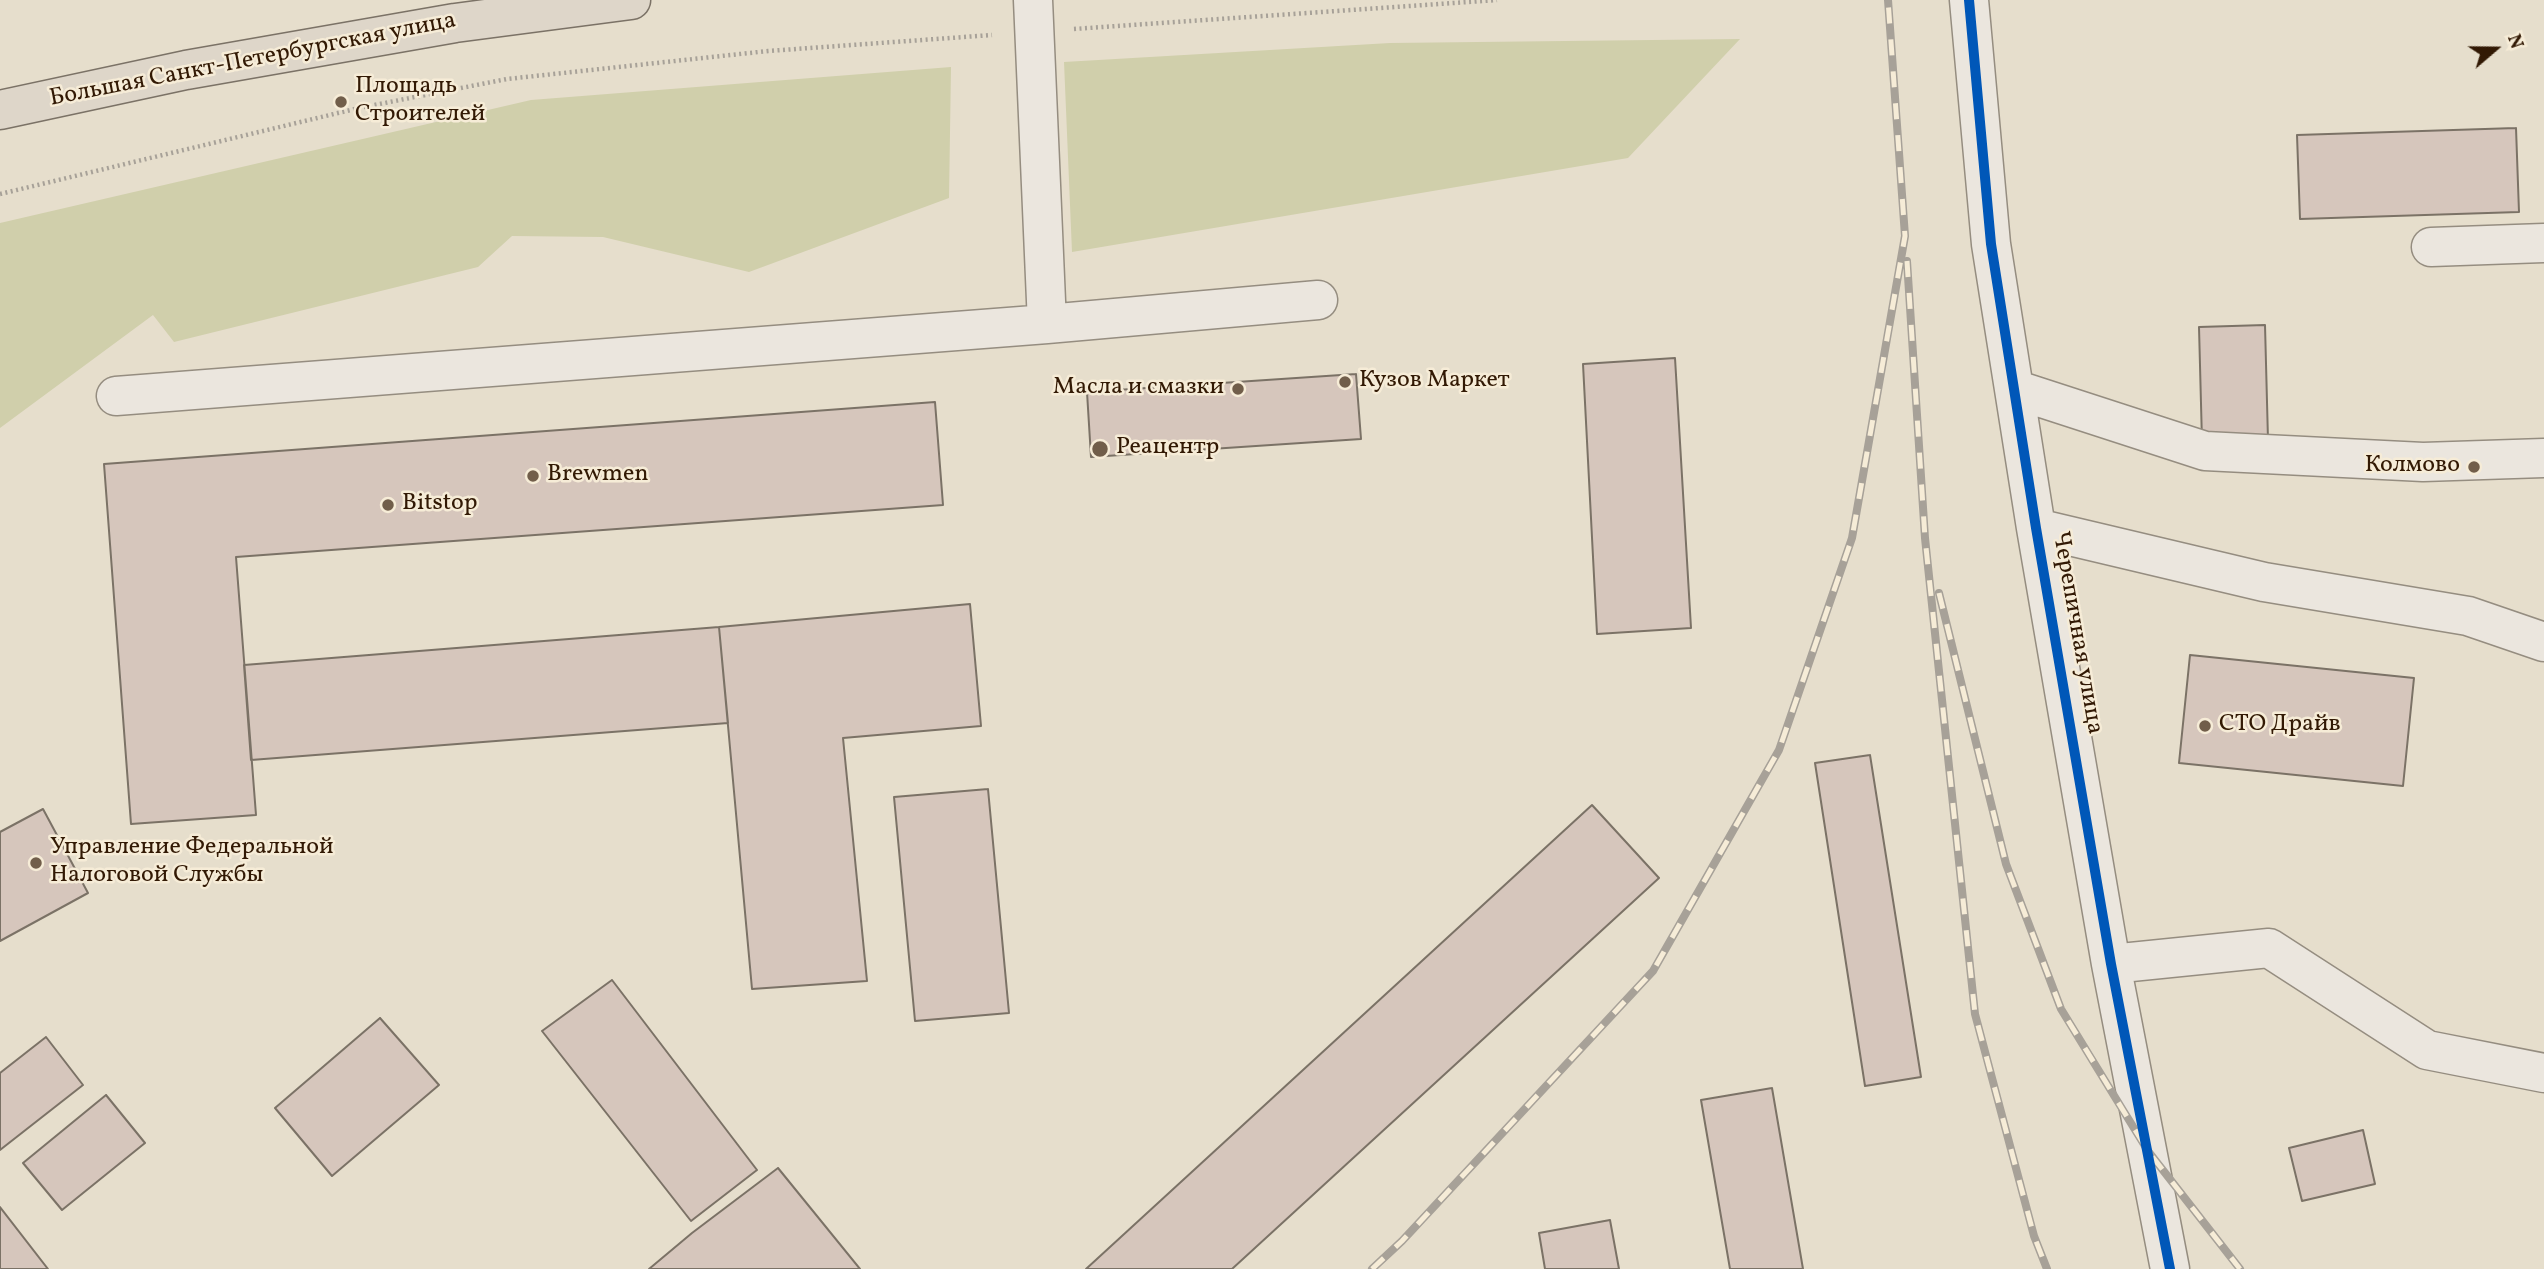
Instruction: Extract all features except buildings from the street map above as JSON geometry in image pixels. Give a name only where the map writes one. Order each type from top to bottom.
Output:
[{"type":"main road","name":"Большая Санкт-Петербургская улица","points":[[0,110],[186,70],[442,25],[631,0]]},
{"type":"street","name":"Черепичная улица","points":[[1969,0],[1991,244],[2036,528],[2111,964],[2170,1269]]},
{"type":"street","points":[[1034,16],[1047,324]]},
{"type":"street","points":[[2431,247],[2544,243]]},
{"type":"street","points":[[116,396],[1047,324],[1318,299]]},
{"type":"street","points":[[2014,389],[2205,451],[2423,462],[2544,458]]},
{"type":"street","points":[[2036,528],[2264,582],[2468,616],[2544,642]]},
{"type":"street","points":[[2111,964],[2269,948],[2427,1050],[2544,1073]]},
{"type":"path","points":[[0,194],[359,108],[508,79],[768,51],[1034,16],[1497,0]]},
{"type":"green space","points":[[1740,39],[1628,158],[1072,252],[1064,62],[1390,43]]},
{"type":"green space","points":[[951,67],[949,198],[749,272],[603,237],[512,236],[478,267],[174,342],[153,315],[0,428],[0,223],[531,100]]},
{"type":"railway","points":[[1372,1269],[1402,1241],[1653,971],[1779,750],[1852,538],[1905,236],[1888,0]]},
{"type":"railway","points":[[1907,261],[1925,538],[1975,1014],[2034,1236],[2047,1269]]},
{"type":"railway","points":[[1939,593],[2006,864],[2061,1009],[2148,1151],[2240,1269]]},
{"type":"cycle path","points":[[1969,0],[1991,244],[2036,528],[2111,964],[2170,1269]]},
{"type":"place","name":"Площадь Строителей","points":[[341,102]]},
{"type":"place","name":"Кузов Маркет","points":[[1345,382]]},
{"type":"place","name":"Масла и смазки","points":[[1238,389]]},
{"type":"place","name":"Реацентр","points":[[1100,449]]},
{"type":"place","name":"Колмово","points":[[2474,467]]},
{"type":"place","name":"Brewmen","points":[[533,476]]},
{"type":"place","name":"Bitstop","points":[[388,505]]},
{"type":"place","name":"СТО Драйв","points":[[2205,726]]},
{"type":"place","name":"Управление Федеральной Налоговой Службы","points":[[36,863]]}]
